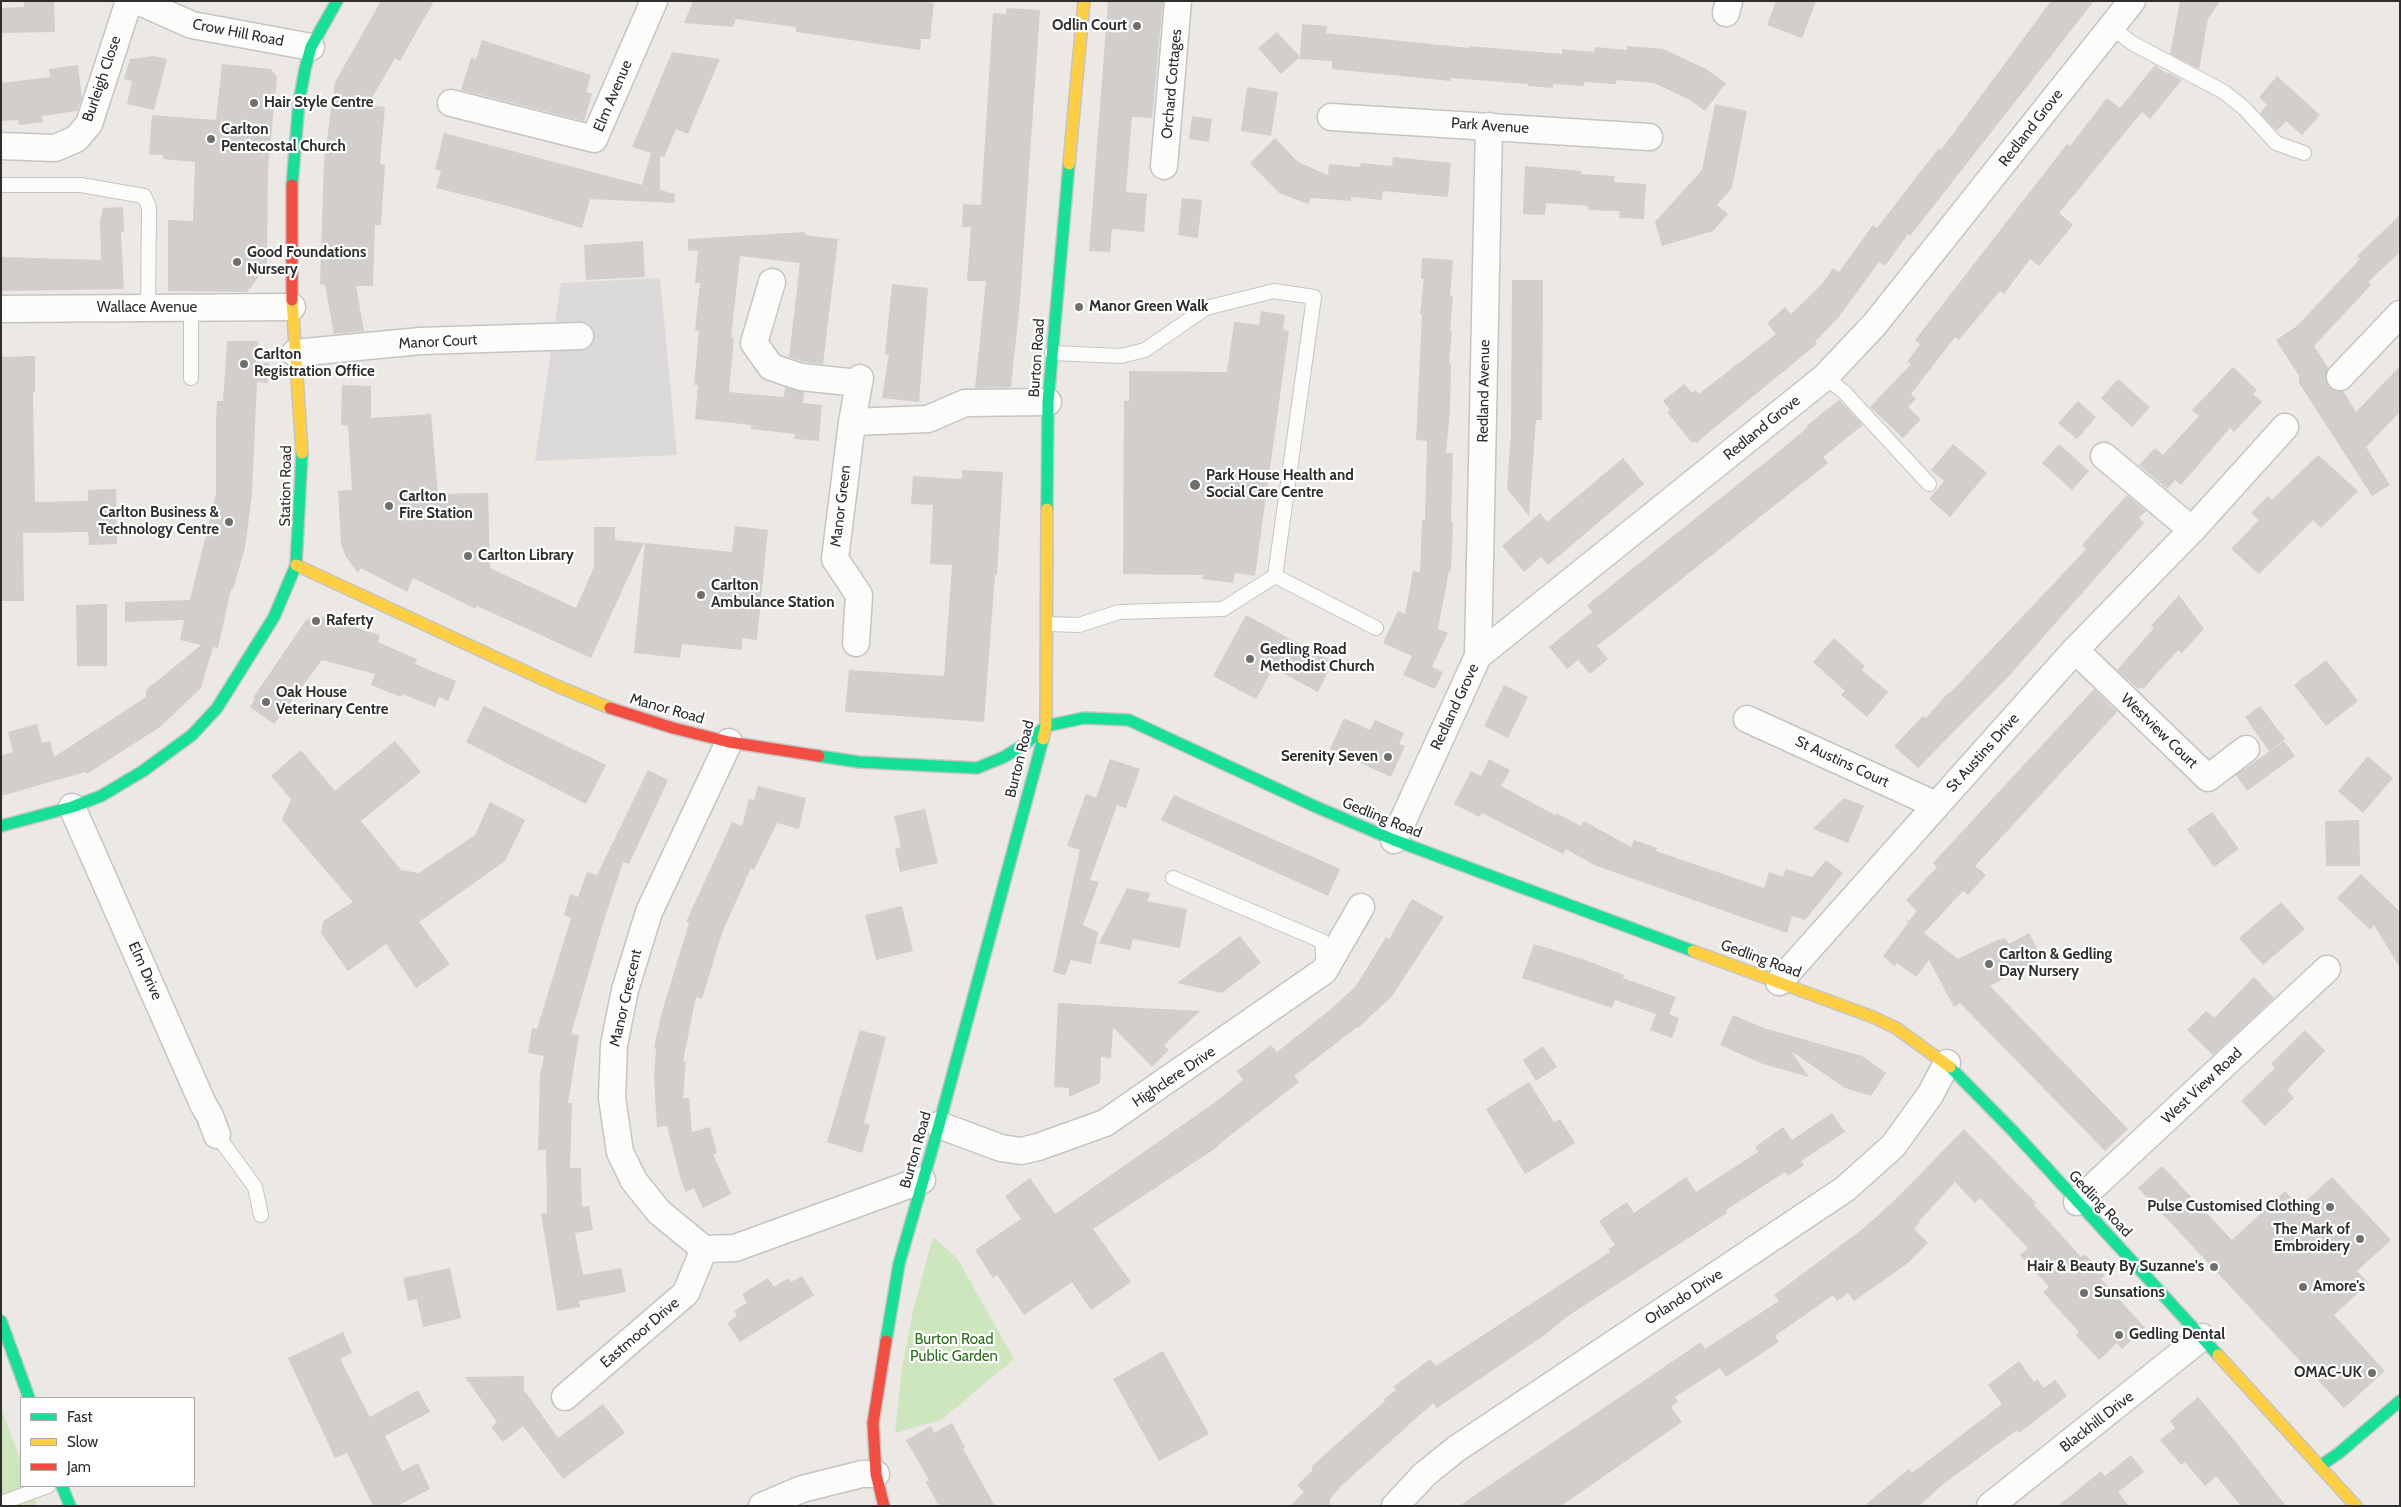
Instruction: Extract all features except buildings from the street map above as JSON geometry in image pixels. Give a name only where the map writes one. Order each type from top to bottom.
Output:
[{"type":"street","name":"Burleigh Close","points":[[1,146],[55,148],[76,138],[89,124],[129,1]]},
{"type":"street","name":"Crow Hill Road","points":[[138,1],[192,25],[311,47]]},
{"type":"street","name":"Station Road","points":[[1,826],[72,807],[101,796],[143,771],[192,736],[217,708],[274,617],[296,565],[300,537],[304,463],[292,307],[291,192],[299,102],[311,47],[337,1]]},
{"type":"street","name":"Elm Avenue","points":[[451,103],[594,138],[654,1]]},
{"type":"street","name":"Burton Road","points":[[884,1506],[876,1474],[873,1423],[899,1264],[922,1180],[940,1125],[1046,726],[1048,402],[1084,1]]},
{"type":"street","name":"Orchard Cottages","points":[[1164,166],[1178,1]]},
{"type":"street","name":"Redland Grove","points":[[1394,840],[1478,656],[1825,377],[1875,324],[2132,1]]},
{"type":"street","name":"Park Avenue","points":[[1331,117],[1649,137]]},
{"type":"street","name":"Redland Avenue","points":[[1478,656],[1489,126]]},
{"type":"street","points":[[772,282],[754,343],[771,366],[801,376],[860,381],[852,422],[928,419],[965,403],[1048,402]]},
{"type":"street","name":"Wallace Avenue","points":[[1,309],[292,307]]},
{"type":"street","points":[[2340,378],[2400,314]]},
{"type":"street","name":"Manor Court","points":[[295,352],[420,341],[580,336]]},
{"type":"street","name":"Manor Green","points":[[852,422],[834,560],[859,595],[856,643]]},
{"type":"street","name":"St Austins Drive","points":[[1779,982],[2075,650],[2192,530],[2285,427]]},
{"type":"street","points":[[2104,456],[2192,530]]},
{"type":"street","name":"Manor Road","points":[[296,565],[600,704],[673,728],[729,742],[859,762],[976,768],[1004,757],[1025,744],[1046,726]]},
{"type":"street","name":"Westview Court","points":[[2075,650],[2208,778],[2246,749]]},
{"type":"street","name":"Gedling Road","points":[[1046,726],[1084,718],[1129,720],[1306,802],[1394,840],[1873,1017],[1896,1028],[1947,1063],[2013,1131],[2356,1506]]},
{"type":"street","name":"St Austins Court","points":[[1747,719],[1936,805]]},
{"type":"street","name":"Manor Crescent","points":[[704,1249],[659,1212],[634,1181],[620,1152],[612,1098],[614,1045],[625,990],[649,912],[729,742]]},
{"type":"street","name":"Elm Drive","points":[[72,807],[217,1135]]},
{"type":"street","name":"Highclere Drive","points":[[940,1125],[1001,1148],[1021,1151],[1038,1147],[1105,1123],[1324,971],[1361,908]]},
{"type":"street","name":"West View Road","points":[[2078,1202],[2327,969]]},
{"type":"street","name":"Orlando Drive","points":[[1395,1506],[1425,1474],[1456,1448],[1810,1214],[1845,1188],[1893,1146],[1913,1121],[1947,1063]]},
{"type":"street","points":[[704,1249],[734,1248],[922,1180]]},
{"type":"street","name":"Eastmoor Drive","points":[[568,1385],[686,1293],[704,1249]]},
{"type":"street","points":[[1,1321],[30,1397]]},
{"type":"street","name":"Blackhill Drive","points":[[1990,1506],[2103,1418],[2202,1337]]},
{"type":"street","points":[[2320,1466],[2339,1453],[2400,1401]]},
{"type":"street","points":[[762,1506],[802,1489],[862,1474],[876,1474]]},
{"type":"street","points":[[62,1487],[70,1506]]},
{"type":"lane","points":[[2111,27],[2132,42],[2224,92],[2244,108],[2276,143],[2304,153]]},
{"type":"lane","points":[[1,185],[81,185],[144,196],[149,207],[148,308]]},
{"type":"lane","points":[[1048,624],[1079,625],[1119,612],[1223,609],[1275,576],[1314,297],[1274,291],[1206,308],[1146,350],[1121,356],[1052,353]]},
{"type":"lane","points":[[191,308],[191,378]]},
{"type":"lane","points":[[1825,377],[1844,392],[1929,484]]},
{"type":"lane","points":[[1275,576],[1376,628]]},
{"type":"lane","points":[[1173,878],[1322,941],[1324,971]]},
{"type":"lane","points":[[217,1135],[255,1187],[262,1215]]},
{"type":"lane","points":[[1,1503],[45,1487]]},
{"type":"shaded area","points":[[660,278],[677,455],[535,461],[561,283]]},
{"type":"green space","name":"Burton Road Public Garden","points":[[933,1237],[957,1258],[1014,1359],[941,1420],[895,1433],[902,1367],[914,1307]]},
{"type":"green space","points":[[1,1408],[20,1459],[20,1487],[30,1487],[37,1506],[1,1506]]},
{"type":"traffic: fast","points":[[292,185],[299,102],[305,69],[311,47],[337,1]]},
{"type":"traffic: fast","points":[[1047,509],[1048,402],[1069,164]]},
{"type":"traffic: fast","points":[[1,826],[72,807],[101,796],[143,771],[192,735],[217,708],[274,617],[296,565],[302,453]]},
{"type":"traffic: fast","points":[[1046,726],[1084,718],[1129,720],[1314,806],[1394,840],[1693,951]]},
{"type":"traffic: fast","points":[[819,756],[859,762],[977,768],[1004,757],[1025,744],[1046,726]]},
{"type":"traffic: fast","points":[[886,1341],[899,1264],[939,1125],[1043,739]]},
{"type":"traffic: fast","points":[[1950,1067],[2013,1131],[2218,1355]]},
{"type":"traffic: fast","points":[[1,1321],[29,1397]]},
{"type":"traffic: fast","points":[[2320,1466],[2339,1453],[2400,1401]]},
{"type":"traffic: fast","points":[[62,1487],[70,1506]]},
{"type":"traffic: slow","points":[[1069,164],[1084,1]]},
{"type":"traffic: slow","points":[[292,300],[302,453]]},
{"type":"traffic: slow","points":[[1043,739],[1046,726],[1047,509]]},
{"type":"traffic: slow","points":[[296,565],[557,686],[610,708]]},
{"type":"traffic: slow","points":[[1693,951],[1873,1017],[1896,1028],[1950,1067]]},
{"type":"traffic: slow","points":[[2218,1355],[2356,1506]]},
{"type":"traffic: jam","points":[[292,185],[292,300]]},
{"type":"traffic: jam","points":[[610,708],[673,728],[729,742],[819,756]]},
{"type":"traffic: jam","points":[[884,1506],[876,1474],[873,1423],[886,1341]]},
{"type":"place","name":"Odlin Court","points":[[1137,26]]},
{"type":"place","name":"Hair Style Centre","points":[[254,103]]},
{"type":"place","name":"Carlton Pentecostal Church","points":[[211,139]]},
{"type":"place","name":"Good Foundations Nursery","points":[[237,262]]},
{"type":"place","name":"Manor Green Walk","points":[[1079,307]]},
{"type":"place","name":"Carlton Registration Office","points":[[244,364]]},
{"type":"place","name":"Park House Health and Social Care Centre","points":[[1195,485]]},
{"type":"place","name":"Carlton Fire Station","points":[[389,506]]},
{"type":"place","name":"Carlton Business & Technology Centre","points":[[229,522]]},
{"type":"place","name":"Carlton Library","points":[[468,556]]},
{"type":"place","name":"Carlton Ambulance Station","points":[[701,595]]},
{"type":"place","name":"Raferty","points":[[316,621]]},
{"type":"place","name":"Gedling Road Methodist Church","points":[[1250,659]]},
{"type":"place","name":"Oak House Veterinary Centre","points":[[266,702]]},
{"type":"place","name":"Serenity Seven","points":[[1388,757]]},
{"type":"place","name":"Carlton & Gedling Day Nursery","points":[[1989,964]]},
{"type":"place","name":"Pulse Customised Clothing","points":[[2330,1207]]},
{"type":"place","name":"The Mark of Embroidery","points":[[2360,1239]]},
{"type":"place","name":"Hair & Beauty By Suzanne's","points":[[2214,1267]]},
{"type":"place","name":"Amore's","points":[[2303,1287]]},
{"type":"place","name":"Sunsations","points":[[2084,1293]]},
{"type":"place","name":"Gedling Dental","points":[[2119,1335]]},
{"type":"place","name":"OMAC-UK","points":[[2372,1373]]}]
